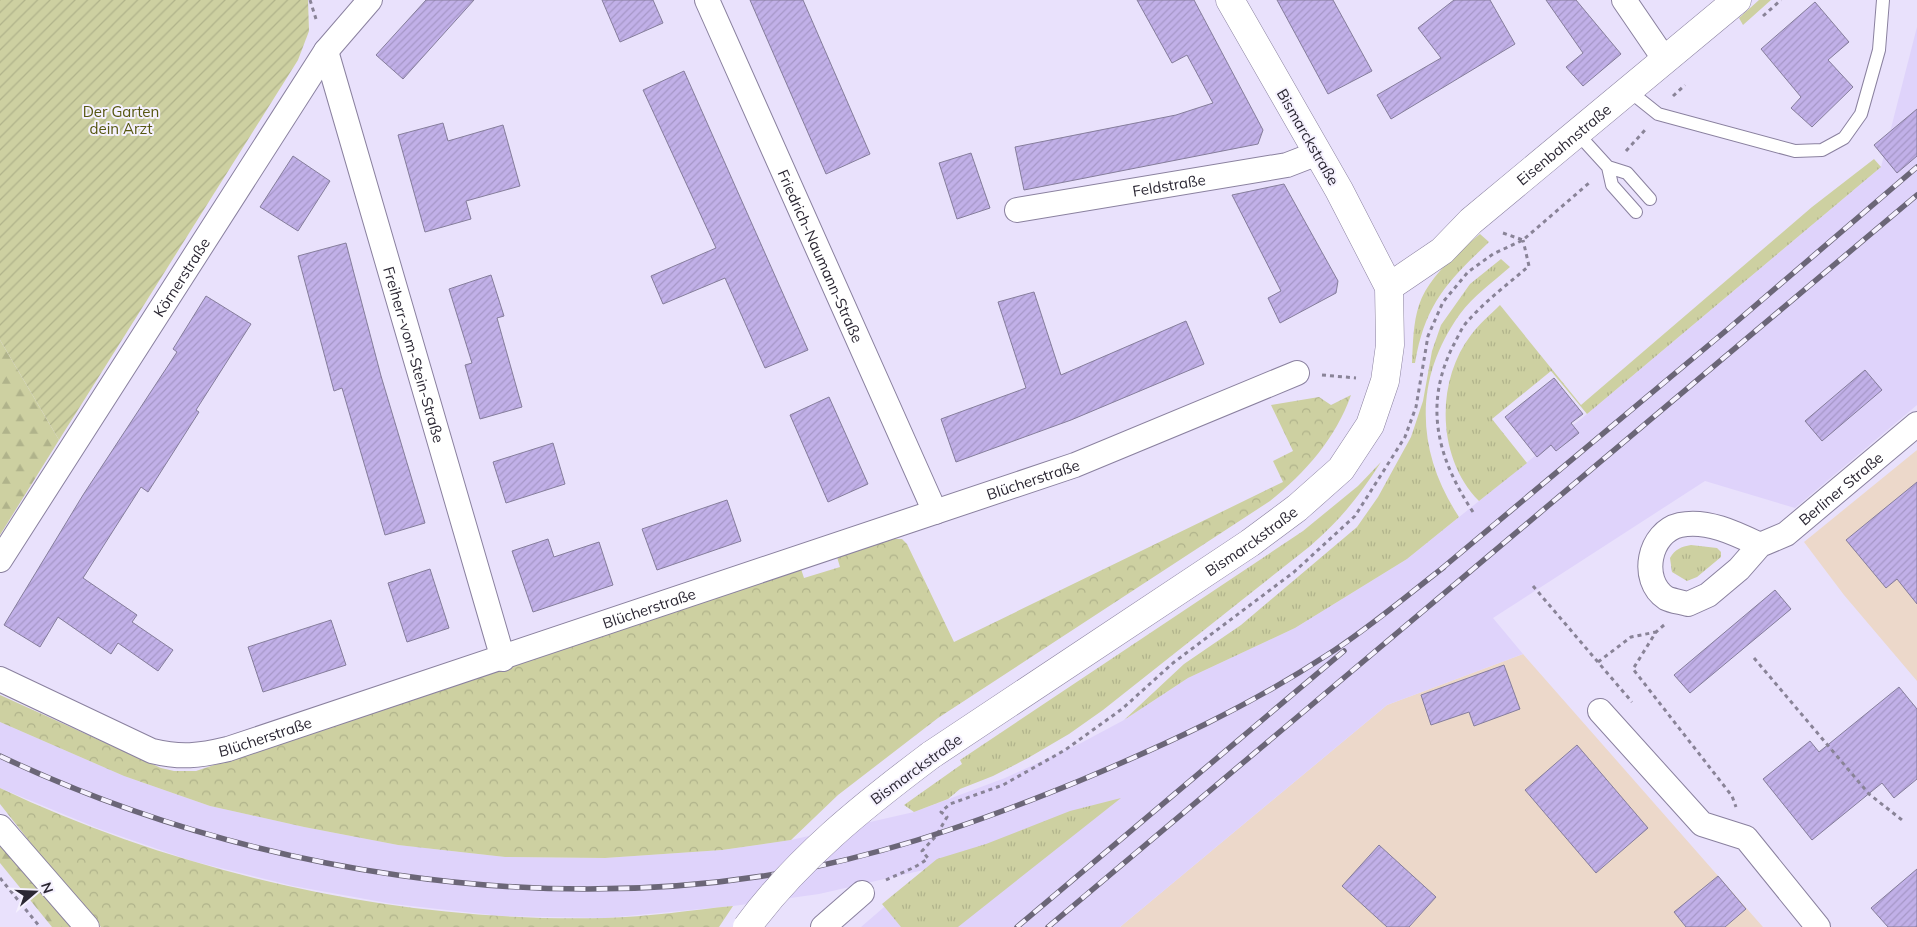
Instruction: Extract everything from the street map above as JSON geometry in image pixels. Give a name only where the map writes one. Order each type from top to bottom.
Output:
[{"type":"street","name":"Körnerstraße","points":[[0,560],[326,51],[370,0]]},
{"type":"street","name":"Friedrich-Naumann-Straße","points":[[708,0],[935,512]]},
{"type":"street","name":"Bismarckstraße","points":[[747,927],[772,894],[805,859],[859,811],[931,755],[1250,544],[1297,508],[1341,469],[1370,426],[1385,381],[1390,345],[1389,287],[1318,152],[1230,0]]},
{"type":"street","points":[[1624,0],[1665,60]]},
{"type":"street","name":"Eisenbahnstraße","points":[[1389,287],[1442,251],[1471,221],[1737,0]]},
{"type":"street","name":"Freiherr-vom-Stein-Straße","points":[[326,51],[503,659]]},
{"type":"street","name":"Feldstraße","points":[[1017,210],[1287,164],[1318,152]]},
{"type":"street","name":"Blücherstraße","points":[[0,679],[152,751],[175,757],[198,756],[228,749],[503,659],[1075,465],[1297,373]]},
{"type":"street","name":"Berliner Straße","points":[[1760,545],[1786,534],[1917,424]]},
{"type":"street","points":[[1600,712],[1702,824],[1746,838],[1818,927]]},
{"type":"street","points":[[0,827],[87,927]]},
{"type":"street","points":[[823,927],[862,893]]},
{"type":"lane","points":[[1628,90],[1658,114],[1795,151],[1822,150],[1844,138],[1861,114],[1879,50],[1883,0]]},
{"type":"lane","points":[[1577,133],[1608,167],[1612,184],[1636,212]]},
{"type":"lane","points":[[1608,167],[1627,173],[1650,199]]},
{"type":"path","points":[[1473,512],[1455,484],[1441,446],[1436,408],[1444,364],[1465,324],[1529,266],[1523,240]]},
{"type":"path","points":[[1598,662],[1631,637],[1656,632],[1633,669],[1732,796],[1746,838]]},
{"type":"path","points":[[1754,658],[1869,794],[1902,820]]},
{"type":"path","points":[[909,868],[920,864],[928,858],[922,851],[936,836],[947,817],[941,812],[950,804],[1003,785]]},
{"type":"path","points":[[0,878],[40,927]]},
{"type":"shaded area","points":[[1917,27],[1917,405],[1795,508],[1705,481],[1493,618],[1523,654],[1387,705],[1120,927],[861,927],[928,869],[819,894],[733,906],[606,918],[501,916],[393,904],[293,886],[192,861],[97,828],[0,788],[0,722],[124,776],[210,806],[398,845],[505,857],[605,858],[722,850],[791,840],[914,812],[1005,778],[1081,743],[1124,720],[1188,678],[1295,628],[1407,559],[1587,414],[1881,167]]},
{"type":"shaded area","points":[[1917,450],[1917,681],[1844,595],[1804,542]]},
{"type":"shaded area","points":[[1523,654],[1763,927],[1120,927],[1387,705]]},
{"type":"green space","name":"Der Garten dein Arzt","points":[[0,0],[308,0],[309,31],[298,60],[59,440],[0,340]]},
{"type":"green space","points":[[1759,0],[1771,0],[1743,25],[1739,18]]},
{"type":"green space","points":[[1874,159],[1881,167],[1587,414],[1551,371],[1492,419],[1527,463],[1479,501],[1465,484],[1455,464],[1446,420],[1447,397],[1451,375],[1459,354],[1474,331],[1500,305],[1581,405],[1812,207]]},
{"type":"green space","points":[[1480,234],[1489,242],[1461,269],[1440,295],[1425,325],[1415,363],[1412,363],[1416,319],[1424,294],[1445,266]]},
{"type":"green space","points":[[1501,259],[1510,267],[1477,295],[1460,314],[1445,339],[1434,364],[1428,390],[1426,416],[1428,441],[1434,467],[1459,517],[1407,559],[1295,628],[1188,678],[1124,720],[1184,664],[1241,625],[1357,527],[1378,497],[1411,437],[1423,401],[1432,351],[1441,325],[1470,284]]},
{"type":"green space","points":[[0,340],[59,440],[0,535]]},
{"type":"green space","points":[[1351,395],[1337,426],[1318,454],[1295,479],[1270,501],[938,718],[838,795],[791,840],[722,850],[605,858],[505,857],[398,845],[210,806],[124,776],[0,722],[0,695],[161,768],[174,771],[196,771],[801,569],[804,578],[840,567],[837,557],[891,539],[902,539],[907,544],[954,642],[1283,482],[1273,461],[1293,451],[1271,405],[1319,397],[1331,405]]},
{"type":"green space","points":[[1381,462],[1348,507],[1331,527],[1309,547],[1103,710],[1069,734],[1028,758],[993,776],[960,789],[948,799],[914,812],[904,805],[962,764],[960,760],[1303,531],[1358,486]]},
{"type":"green space","points":[[1691,545],[1717,548],[1721,552],[1721,557],[1697,577],[1687,581],[1672,572],[1670,558],[1674,552]]},
{"type":"green space","points":[[0,788],[70,819],[143,846],[219,869],[295,888],[373,902],[451,912],[529,917],[605,918],[733,906],[719,927],[101,927],[52,870],[0,804]]},
{"type":"green space","points":[[1121,798],[958,927],[901,927],[882,904],[937,859],[986,844],[1070,811]]},
{"type":"green space","points":[[0,843],[72,927],[52,927],[0,863]]},
{"type":"building","points":[[426,0],[474,0],[403,79],[376,55]]},
{"type":"building","points":[[602,0],[653,0],[663,23],[620,42]]},
{"type":"building","points":[[750,0],[803,0],[870,154],[826,174]]},
{"type":"building","points":[[1137,0],[1194,0],[1263,130],[1258,144],[1024,190],[1015,147],[1176,115],[1213,103],[1187,55],[1172,63]]},
{"type":"building","points":[[1277,0],[1333,0],[1372,71],[1328,94]]},
{"type":"building","points":[[1454,0],[1490,0],[1515,44],[1391,119],[1377,95],[1441,58],[1418,28]]},
{"type":"building","points":[[1546,0],[1576,0],[1621,54],[1583,86],[1566,67],[1583,53]]},
{"type":"building","points":[[1815,2],[1849,42],[1828,60],[1853,87],[1812,127],[1791,108],[1801,97],[1761,49]]},
{"type":"building","points":[[684,71],[808,350],[765,368],[725,278],[663,304],[651,276],[716,248],[643,90]]},
{"type":"building","points":[[1917,109],[1917,156],[1897,173],[1874,145]]},
{"type":"building","points":[[443,123],[448,141],[503,125],[520,186],[466,201],[471,219],[425,232],[398,135]]},
{"type":"building","points":[[971,153],[990,208],[957,219],[939,163]]},
{"type":"building","points":[[293,156],[330,181],[298,231],[260,207]]},
{"type":"building","points":[[1284,184],[1338,281],[1336,293],[1280,323],[1268,298],[1281,291],[1232,195]]},
{"type":"building","points":[[346,243],[381,376],[425,523],[385,535],[342,388],[334,391],[298,256]]},
{"type":"building","points":[[491,275],[504,316],[497,318],[522,407],[480,419],[465,365],[472,363],[449,289]]},
{"type":"building","points":[[1034,292],[1061,375],[1186,321],[1204,364],[1071,420],[956,462],[941,419],[1026,388],[998,302]]},
{"type":"building","points":[[206,296],[251,324],[196,410],[199,412],[148,492],[141,487],[83,578],[137,615],[132,622],[173,650],[158,671],[118,643],[111,654],[58,617],[40,647],[4,625],[83,495],[177,352],[173,349]]},
{"type":"building","points":[[1865,370],[1882,390],[1822,441],[1805,421]]},
{"type":"building","points":[[1554,378],[1583,414],[1571,423],[1579,433],[1556,451],[1551,445],[1537,457],[1505,417]]},
{"type":"building","points":[[829,397],[868,484],[828,502],[790,415]]},
{"type":"building","points":[[553,443],[565,484],[506,503],[493,462]]},
{"type":"building","points":[[1917,482],[1917,604],[1897,579],[1886,588],[1846,540]]},
{"type":"building","points":[[727,500],[741,541],[657,570],[642,529]]},
{"type":"building","points":[[548,539],[554,557],[599,542],[613,585],[533,612],[512,551]]},
{"type":"building","points":[[430,569],[449,628],[407,642],[388,583]]},
{"type":"building","points":[[1775,590],[1791,609],[1690,693],[1674,675]]},
{"type":"building","points":[[331,620],[346,665],[263,692],[248,647]]},
{"type":"building","points":[[1504,665],[1520,709],[1474,726],[1469,712],[1431,725],[1421,695]]},
{"type":"building","points":[[1899,687],[1917,709],[1917,779],[1894,798],[1882,783],[1812,840],[1763,779],[1810,741],[1819,752]]},
{"type":"building","points":[[1577,745],[1648,828],[1596,873],[1525,790]]},
{"type":"building","points":[[1379,845],[1436,897],[1409,927],[1387,927],[1342,886]]},
{"type":"building","points":[[1917,869],[1917,927],[1888,927],[1871,908]]},
{"type":"building","points":[[1718,876],[1746,909],[1725,927],[1686,927],[1674,912]]},
{"type":"railway","points":[[1440,570],[1728,329],[1917,167]]},
{"type":"railway","points":[[1048,927],[1917,195]]},
{"type":"railway","points":[[0,756],[95,796],[193,830],[295,856],[399,875],[504,886],[608,889],[712,882],[814,867],[883,850],[981,819],[1111,767],[1206,724],[1297,674],[1357,634],[1444,567]]},
{"type":"railway","points":[[1017,927],[1344,651]]}]
